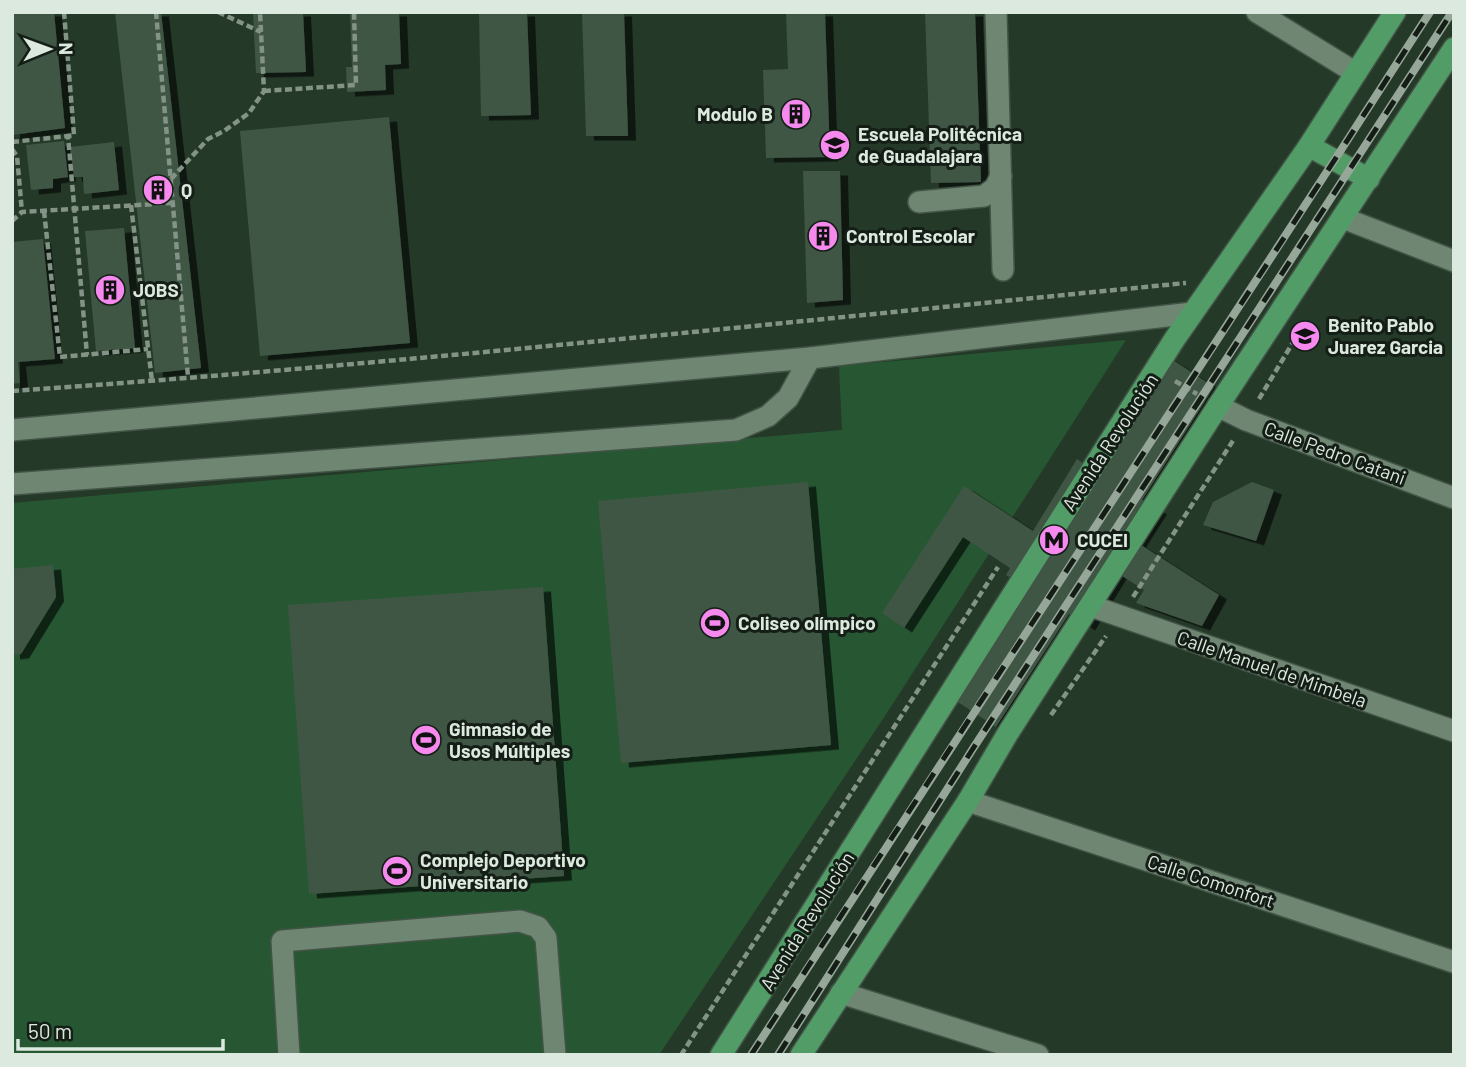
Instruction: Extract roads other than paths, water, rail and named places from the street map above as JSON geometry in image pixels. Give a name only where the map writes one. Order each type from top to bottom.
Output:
[{"type":"main road","name":"Avenida Revolución","points":[[721,1055],[1192,313],[1309,146],[1395,12]]},
{"type":"main road","points":[[801,1055],[968,801],[1218,406],[1454,48]]},
{"type":"main road","points":[[1309,146],[1369,179]]},
{"type":"street","points":[[996,12],[1003,270]]},
{"type":"street","points":[[1257,12],[1356,73]]},
{"type":"street","points":[[919,201],[985,196],[995,188],[1001,176]]},
{"type":"street","points":[[1343,219],[1454,261]]},
{"type":"street","points":[[12,430],[810,358],[1192,313]]},
{"type":"street","points":[[12,484],[736,430],[768,416],[788,398],[810,358]]},
{"type":"street","name":"Calle Pedro Catani","points":[[1218,406],[1246,420],[1454,498]]},
{"type":"street","name":"Calle Manuel de Mimbela","points":[[1091,606],[1454,731]]},
{"type":"street","name":"Calle Comonfort","points":[[968,801],[1454,962]]},
{"type":"street","points":[[289,1055],[282,941],[520,921],[538,927],[546,938],[555,1055]]},
{"type":"street","points":[[841,993],[1038,1055]]},
{"type":"railway","points":[[751,1055],[1430,12]]},
{"type":"railway","points":[[778,1055],[974,747],[1452,12]]},
{"type":"place","name":"Modulo B","points":[[796,114]]},
{"type":"place","name":"Escuela Politécnica de Guadalajara","points":[[835,145]]},
{"type":"place","name":"Q","points":[[158,190]]},
{"type":"place","name":"Control Escolar","points":[[823,236]]},
{"type":"place","name":"JOBS","points":[[110,290]]},
{"type":"place","name":"Benito Pablo Juarez Garcia","points":[[1305,336]]},
{"type":"place","name":"CUCEI","points":[[1054,540]]},
{"type":"place","name":"Coliseo olímpico","points":[[715,623]]},
{"type":"place","name":"Gimnasio de Usos Múltiples","points":[[426,740]]},
{"type":"place","name":"Complejo Deportivo Universitario","points":[[397,871]]}]
